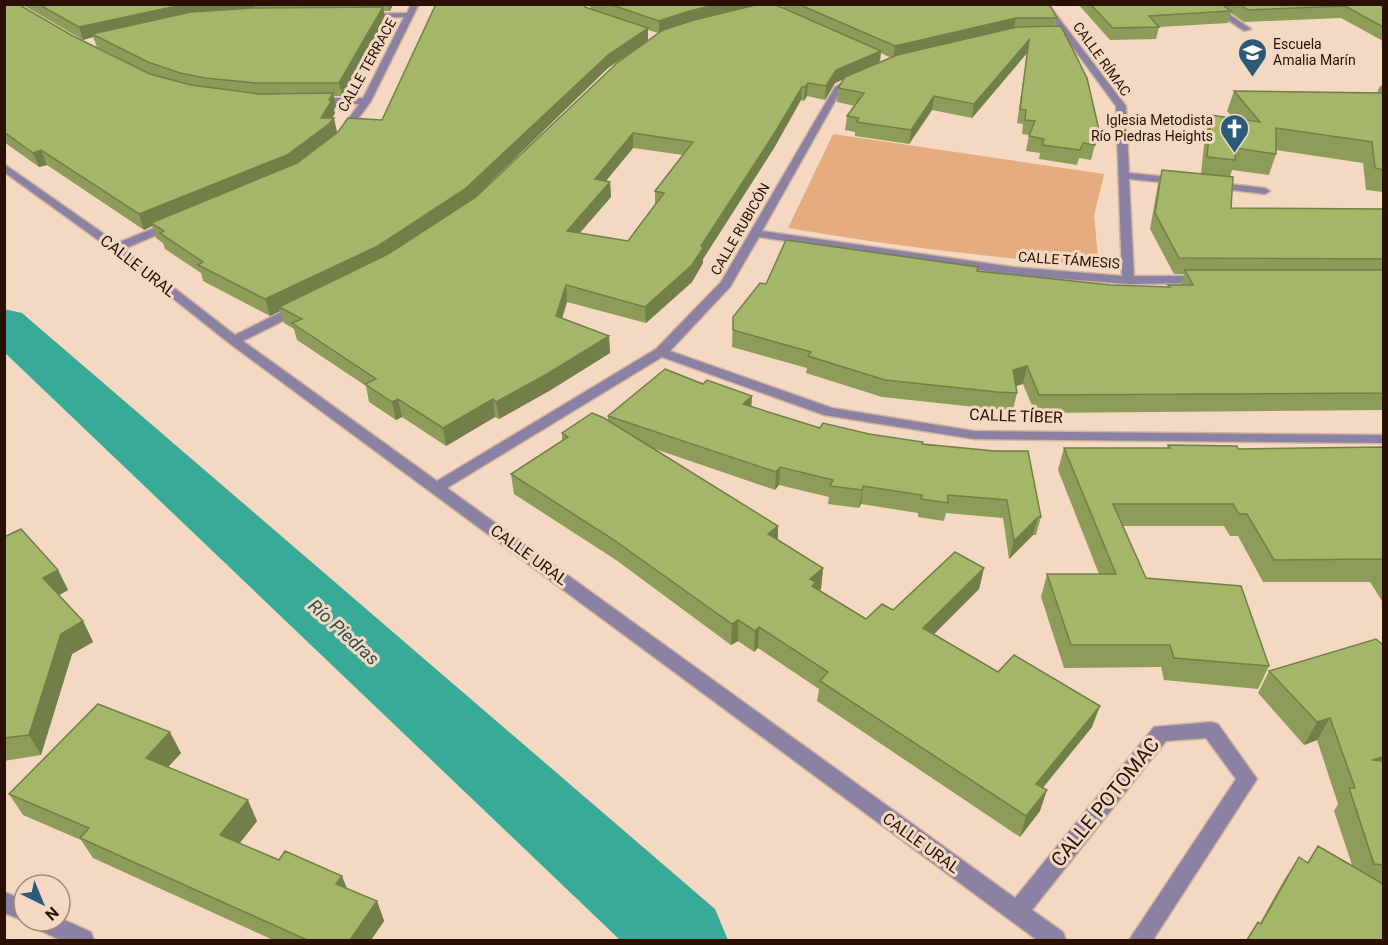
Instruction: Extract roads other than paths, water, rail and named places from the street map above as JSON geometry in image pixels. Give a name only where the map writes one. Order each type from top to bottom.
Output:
[{"type":"street","name":"CALLE TERRACE","points":[[338,142],[366,101],[415,4]]},
{"type":"street","name":"CALLE RÍMAC","points":[[1044,4],[1121,106],[1128,280]]},
{"type":"street","points":[[1208,4],[1247,29]]},
{"type":"street","points":[[350,16],[409,15]]},
{"type":"street","points":[[1046,35],[1068,34]]},
{"type":"street","name":"CALLE RUBICÓN","points":[[438,487],[660,352],[726,284],[839,87],[864,77]]},
{"type":"street","points":[[309,101],[366,101]]},
{"type":"street","name":"CALLE URAL","points":[[4,167],[116,248],[234,340],[1055,940]]},
{"type":"street","points":[[1122,175],[1193,183]]},
{"type":"street","points":[[1205,184],[1264,191]]},
{"type":"street","points":[[116,248],[179,222]]},
{"type":"street","name":"CALLE TÁMESIS","points":[[755,233],[1013,271],[1128,280],[1209,280]]},
{"type":"street","points":[[234,340],[305,305]]},
{"type":"street","name":"CALLE TÍBER","points":[[660,352],[829,412],[974,435],[1383,439]]},
{"type":"street","name":"CALLE POTOMAC","points":[[1016,913],[1161,733],[1211,730],[1247,779],[1140,940]]},
{"type":"street","points":[[68,933],[83,940]]},
{"type":"waterway","name":"Río Piedras","points":[[4,324],[683,940]]},
{"type":"place","name":"Escuela Amalia Marín","points":[[1252,78]]},
{"type":"place","name":"Iglesia Metodista Río Piedras Heights","points":[[1234,154]]}]
